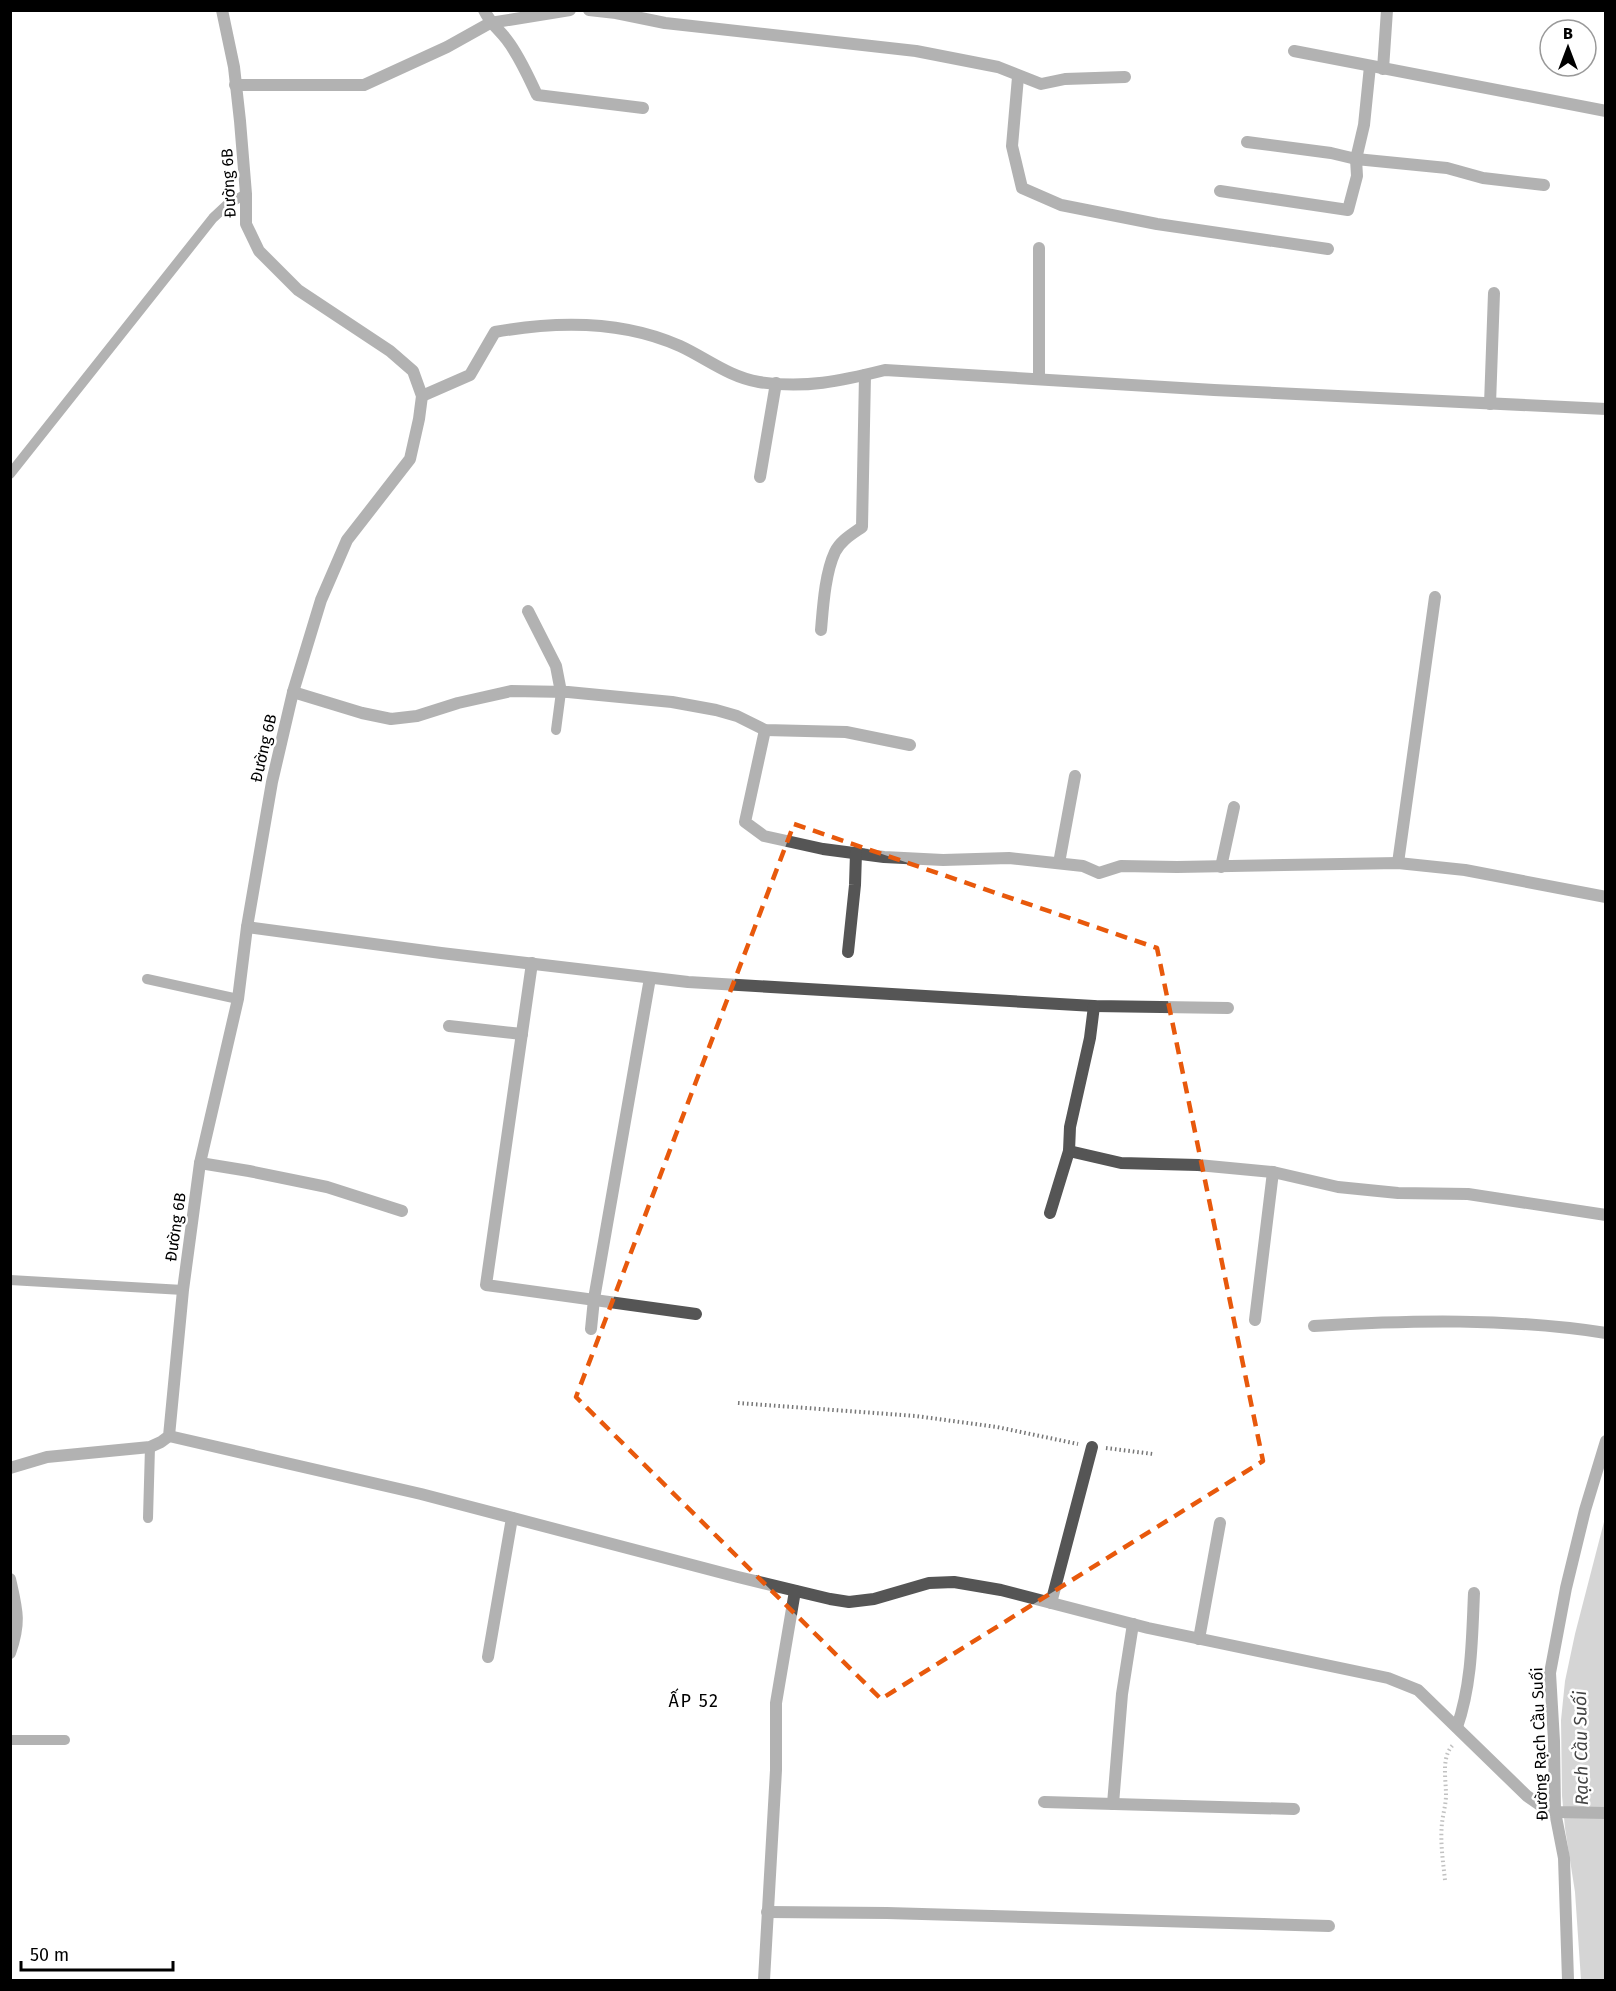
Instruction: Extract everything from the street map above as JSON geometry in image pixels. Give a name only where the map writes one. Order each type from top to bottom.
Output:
[{"type":"street","name":"Đường 6B","points":[[169,1436],[183,1290],[200,1163],[238,999],[247,927],[272,782],[292,692],[321,600],[347,540],[410,459],[422,396],[413,371],[390,351],[298,290],[259,251],[246,224],[246,194],[234,67],[222,10]]},
{"type":"street","points":[[484,10],[490,23],[506,38],[523,63],[537,95],[643,108]]},
{"type":"street","points":[[235,85],[364,85],[447,47],[490,23],[570,10]]},
{"type":"street","points":[[589,10],[665,23],[916,51],[998,67],[1041,84],[1065,79],[1125,77]]},
{"type":"street","points":[[1220,191],[1348,210],[1357,176],[1356,159],[1387,10]]},
{"type":"street","points":[[1294,51],[1605,111]]},
{"type":"street","points":[[1018,76],[1012,146],[1022,188],[1061,205],[1136,220],[1328,249]]},
{"type":"street","points":[[1247,142],[1332,153],[1356,159],[1447,168],[1483,178],[1544,185]]},
{"type":"street","points":[[1039,248],[1039,379]]},
{"type":"street","points":[[1490,404],[1494,293]]},
{"type":"street","points":[[422,396],[470,375],[495,332],[534,325],[595,325],[648,334],[681,347],[718,368],[757,382],[776,384],[836,383],[885,370],[1214,390],[1605,409]]},
{"type":"street","points":[[821,630],[824,594],[835,551],[846,537],[862,527],[865,375]]},
{"type":"street","points":[[759,477],[776,384]]},
{"type":"street","points":[[1398,863],[1435,597]]},
{"type":"street","points":[[528,611],[556,666],[561,692]]},
{"type":"street","points":[[292,692],[362,713],[391,719],[417,716],[458,703],[510,692],[561,692],[672,702],[716,710],[737,716],[765,730],[846,732],[910,745]]},
{"type":"street","points":[[765,730],[745,822],[764,836],[823,849],[884,857],[944,860],[1009,858],[1083,866],[1099,873],[1121,866],[1221,867],[1398,863],[1465,870],[1605,897]]},
{"type":"street","points":[[1059,863],[1075,776]]},
{"type":"street","points":[[1221,867],[1234,807]]},
{"type":"street","points":[[848,952],[856,854]]},
{"type":"street","points":[[247,927],[650,978],[1094,1006],[1228,1008]]},
{"type":"street","points":[[532,963],[486,1285],[696,1314]]},
{"type":"street","points":[[591,1329],[594,1299],[650,978]]},
{"type":"street","points":[[1050,1213],[1069,1151],[1070,1127],[1090,1038],[1094,1006]]},
{"type":"street","points":[[449,1026],[522,1034]]},
{"type":"street","points":[[1069,1151],[1121,1163],[1198,1165],[1273,1172],[1338,1187],[1398,1193],[1468,1194],[1605,1215]]},
{"type":"street","points":[[200,1163],[327,1187],[402,1211]]},
{"type":"street","points":[[1255,1320],[1273,1172]]},
{"type":"street","points":[[1314,1326],[1386,1322],[1482,1322],[1551,1325],[1605,1333]]},
{"type":"street","points":[[10,1468],[47,1457],[150,1447],[169,1436],[302,1465],[795,1591],[849,1602],[874,1599],[929,1583],[954,1582],[1001,1590],[1199,1639],[1388,1677],[1418,1690],[1542,1808],[1556,1812],[1605,1814]]},
{"type":"street","name":"Đường Rạch Cầu Suối","points":[[1568,1980],[1564,1858],[1556,1812],[1550,1673],[1566,1588],[1605,1441]]},
{"type":"street","points":[[1051,1603],[1092,1447]]},
{"type":"street","points":[[488,1657],[512,1518]]},
{"type":"street","points":[[1199,1639],[1220,1523]]},
{"type":"street","points":[[10,1579],[18,1616],[17,1634],[10,1653]]},
{"type":"street","points":[[764,1980],[776,1770],[776,1703],[795,1591]]},
{"type":"street","points":[[1461,1731],[1470,1665],[1474,1593]]},
{"type":"street","points":[[1113,1804],[1122,1694],[1133,1624]]},
{"type":"street","points":[[1044,1802],[1294,1809]]},
{"type":"street","points":[[767,1912],[887,1913],[1329,1926]]},
{"type":"lane","points":[[10,474],[213,218],[228,204],[246,194]]},
{"type":"lane","points":[[556,730],[561,692]]},
{"type":"lane","points":[[147,979],[238,999]]},
{"type":"lane","points":[[10,1280],[183,1290]]},
{"type":"lane","points":[[148,1518],[150,1447]]},
{"type":"lane","points":[[10,1740],[65,1740]]},
{"type":"path","points":[[738,1403],[916,1416],[997,1427],[1092,1447],[1153,1454]]},
{"type":"path","points":[[1445,1880],[1442,1845],[1442,1823],[1446,1797],[1444,1770],[1448,1750],[1461,1731]]},
{"type":"highlighted area","points":[[794,824],[1157,948],[1263,1461],[881,1699],[576,1397]]},
{"type":"water","name":"Rạch Cầu Suối","points":[[1605,1518],[1605,1980],[1581,1980],[1575,1892],[1562,1796],[1561,1720],[1565,1681],[1575,1634]]},
{"type":"district","name":"ẤP 52","points":[[694,1701]]}]
